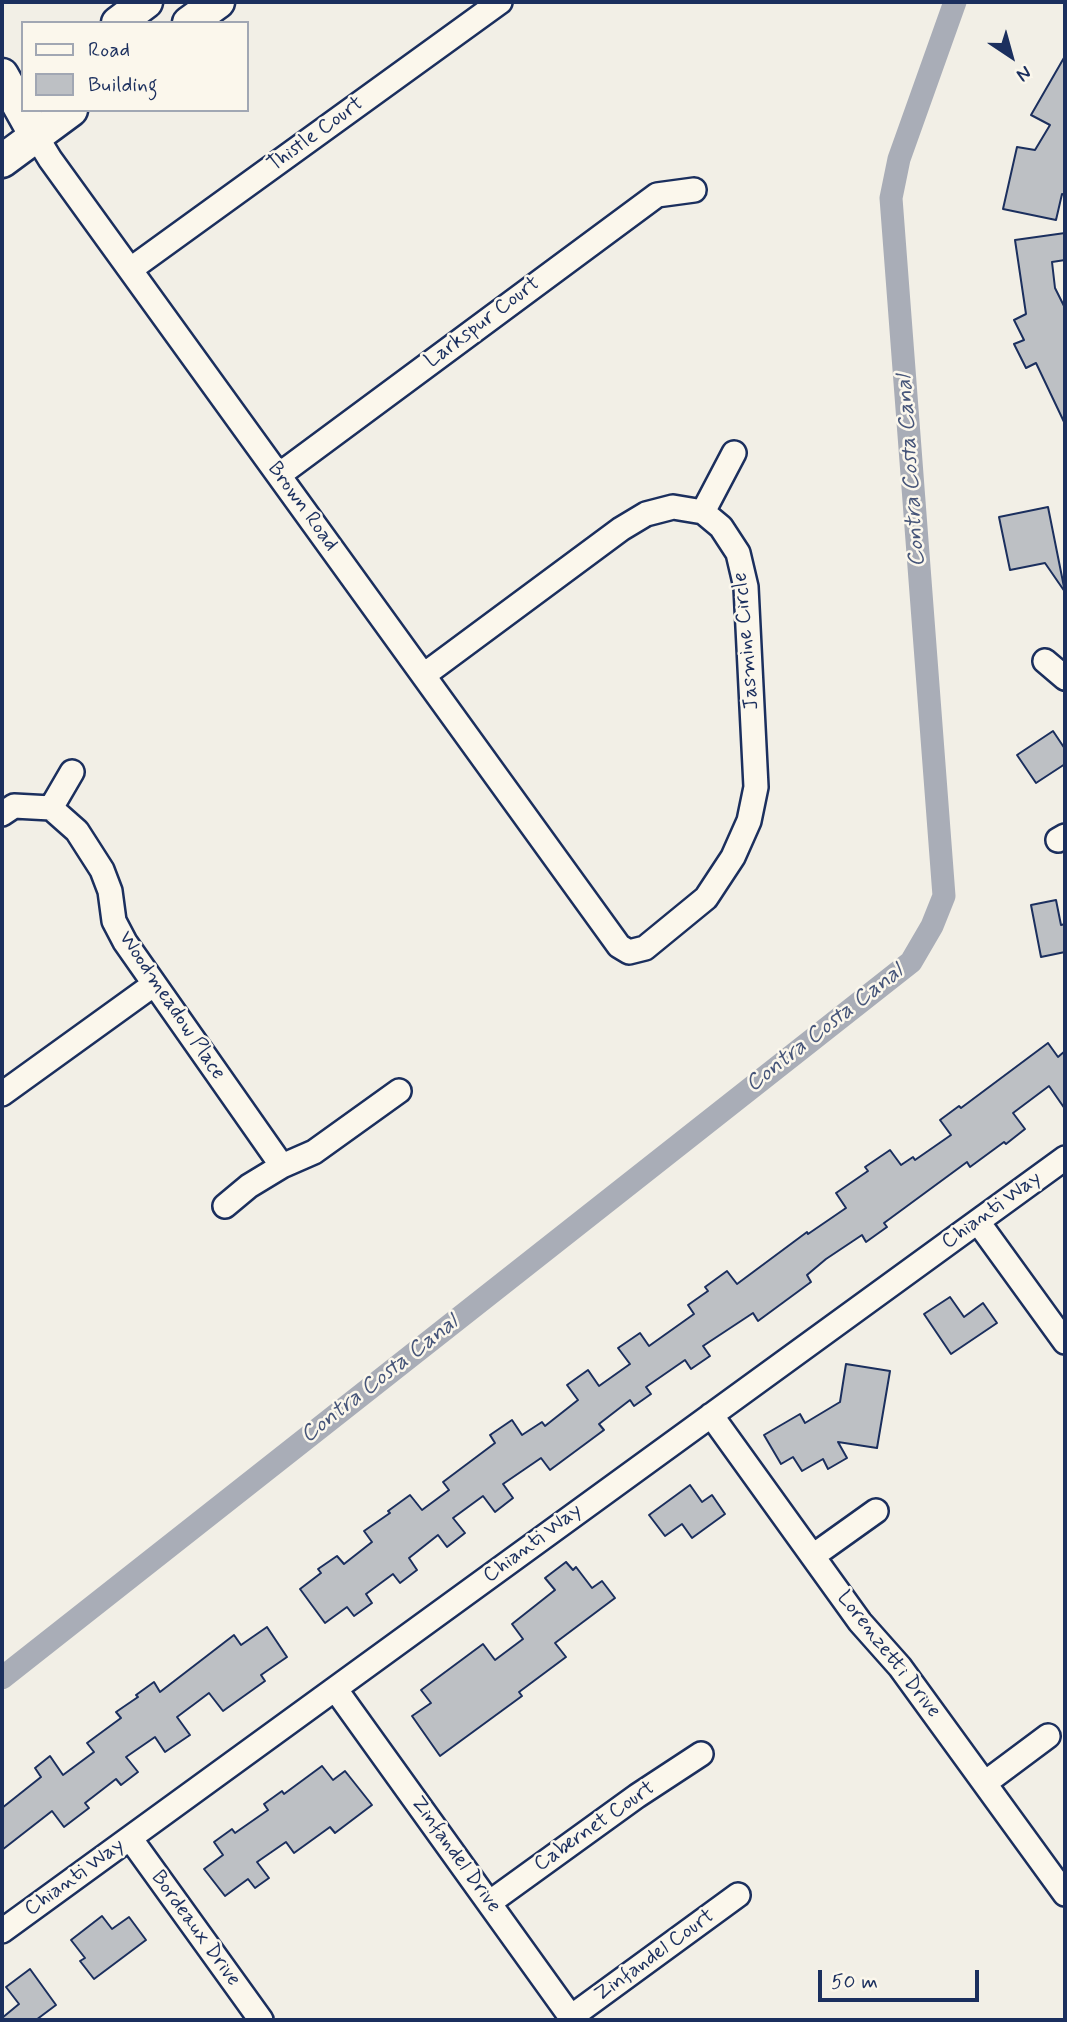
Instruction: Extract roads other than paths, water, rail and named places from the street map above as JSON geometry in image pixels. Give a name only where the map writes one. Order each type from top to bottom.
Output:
[{"type":"main road","points":[[121,21],[146,2]]},
{"type":"main road","points":[[192,21],[218,2]]},
{"type":"main road","name":"Brown Road","points":[[10,94],[21,112]]},
{"type":"main road","name":"Brown Road","points":[[21,112],[36,136]]},
{"type":"main road","points":[[2,161],[68,112]]},
{"type":"street","name":"Thistle Court","points":[[131,269],[500,2]]},
{"type":"street","name":"Brown Road","points":[[36,136],[53,164],[609,934]]},
{"type":"street","name":"Larkspur Court","points":[[279,475],[657,195],[694,190]]},
{"type":"street","points":[[424,675],[621,529],[646,514],[673,508],[703,512],[734,453]]},
{"type":"street","name":"Jasmine Circle","points":[[609,934],[619,946],[629,952],[645,948],[706,898],[733,857],[749,821],[756,787],[756,745],[746,587],[738,553],[721,527],[703,512]]},
{"type":"street","points":[[1045,661],[1065,678]]},
{"type":"street","points":[[2,814],[15,806],[51,808],[72,772]]},
{"type":"street","name":"Woodmeadow Place","points":[[51,808],[77,831],[102,870],[110,891],[114,921],[125,942],[282,1166]]},
{"type":"street","points":[[2,1094],[153,985]]},
{"type":"street","points":[[225,1206],[248,1186],[282,1166],[313,1153],[398,1091]]},
{"type":"street","name":"Chianti Way","points":[[2,1931],[337,1690],[1065,1158]]},
{"type":"street","points":[[978,1222],[1065,1342]]},
{"type":"street","name":"Lorenzetti Drive","points":[[710,1415],[860,1622],[900,1667],[1065,1894]]},
{"type":"street","points":[[813,1556],[876,1511]]},
{"type":"street","name":"Zinfandel Drive","points":[[337,1690],[572,2018]]},
{"type":"street","points":[[985,1783],[1048,1736]]},
{"type":"street","name":"Cabernet Court","points":[[489,1903],[637,1796],[701,1754]]},
{"type":"street","name":"Bordeaux Drive","points":[[130,1839],[261,2020]]},
{"type":"street","name":"Zinfandel Court","points":[[572,2018],[738,1895]]},
{"type":"waterway","name":"Contra Costa Canal","points":[[2,1678],[911,962],[932,926],[944,896],[891,198],[899,159],[955,2]]}]
